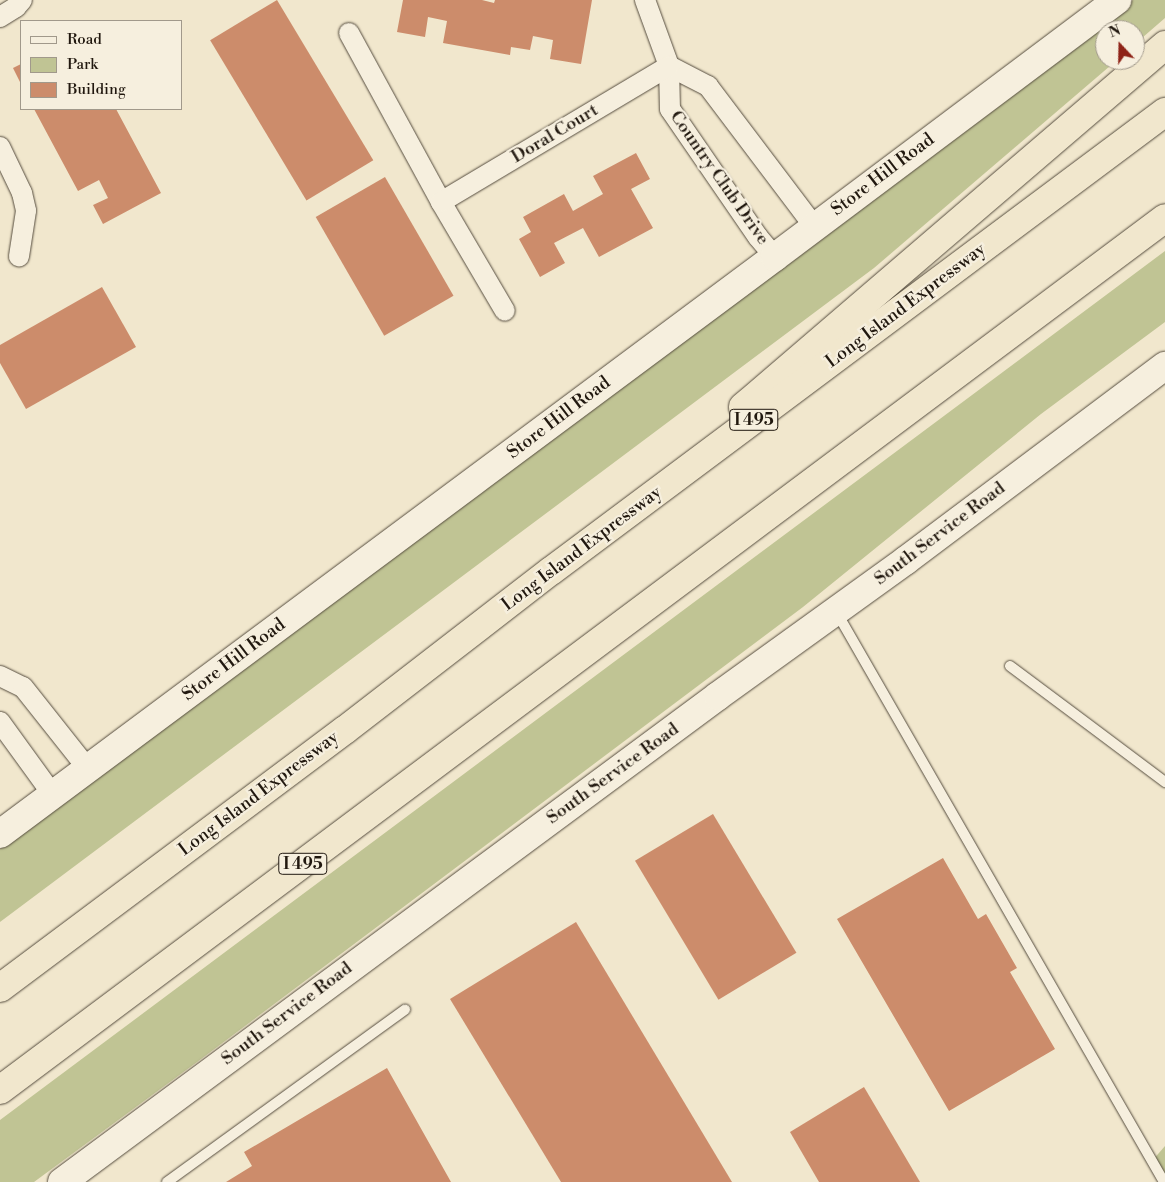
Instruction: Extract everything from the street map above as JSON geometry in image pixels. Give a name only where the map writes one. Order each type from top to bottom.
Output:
[{"type":"highway","points":[[551,571],[1165,46]]},
{"type":"highway","name":"Long Island Expressway","points":[[0,988],[337,736],[551,571],[1165,112]]},
{"type":"highway","name":"I 495","points":[[0,1090],[1165,218]]},
{"type":"main road","name":"Store Hill Road","points":[[0,834],[776,257],[814,226],[1116,0]]},
{"type":"main road","name":"South Service Road","points":[[71,1179],[1165,366]]},
{"type":"street","points":[[0,17],[16,7],[22,0]]},
{"type":"street","name":"Country Club Drive","points":[[644,0],[669,66],[670,110],[758,237],[776,257]]},
{"type":"street","points":[[349,34],[441,202],[505,312]]},
{"type":"street","points":[[669,66],[708,86],[814,226]]},
{"type":"street","name":"Doral Court","points":[[441,202],[669,66]]},
{"type":"street","points":[[0,147],[22,193],[26,211],[19,256]]},
{"type":"street","points":[[0,676],[23,687],[88,769]]},
{"type":"street","points":[[0,722],[53,795]]},
{"type":"lane","points":[[836,611],[1164,1182]]},
{"type":"lane","points":[[1010,666],[1165,782]]},
{"type":"lane","points":[[167,1182],[405,1010]]},
{"type":"green space","points":[[1133,0],[1165,0],[1165,18],[1145,35],[1145,20],[1107,20]]},
{"type":"green space","points":[[1095,29],[1095,70],[1105,70],[874,268],[0,922],[0,849],[853,215]]},
{"type":"green space","points":[[1165,251],[1165,322],[1041,414],[803,607],[197,1062],[34,1182],[0,1182],[0,1120]]},
{"type":"green space","points":[[1165,1146],[1165,1182],[1152,1161]]},
{"type":"building","points":[[277,0],[373,160],[306,200],[210,40]]},
{"type":"building","points":[[403,0],[482,0],[494,3],[495,0],[592,0],[581,64],[550,59],[553,40],[533,36],[530,50],[511,47],[510,55],[443,43],[447,21],[428,17],[425,37],[397,32]]},
{"type":"building","points":[[20,64],[20,82],[13,68]]},
{"type":"building","points":[[35,110],[117,110],[161,193],[103,224],[93,205],[108,198],[99,180],[78,191]]},
{"type":"building","points":[[636,153],[650,179],[631,189],[653,228],[599,257],[583,228],[554,243],[565,263],[540,277],[519,239],[531,232],[523,217],[564,194],[573,211],[603,194],[593,176]]},
{"type":"building","points":[[385,177],[454,296],[384,336],[316,217]]},
{"type":"building","points":[[102,287],[136,347],[26,409],[0,363],[0,345]]},
{"type":"building","points":[[713,814],[796,953],[718,1000],[635,861]]},
{"type":"building","points":[[943,858],[978,919],[986,914],[1017,968],[1010,972],[1055,1049],[949,1111],[837,919]]},
{"type":"building","points":[[576,922],[732,1182],[561,1182],[450,999]]},
{"type":"building","points":[[387,1068],[451,1182],[226,1182],[252,1166],[244,1152]]},
{"type":"building","points":[[864,1087],[920,1182],[819,1182],[790,1132]]}]
